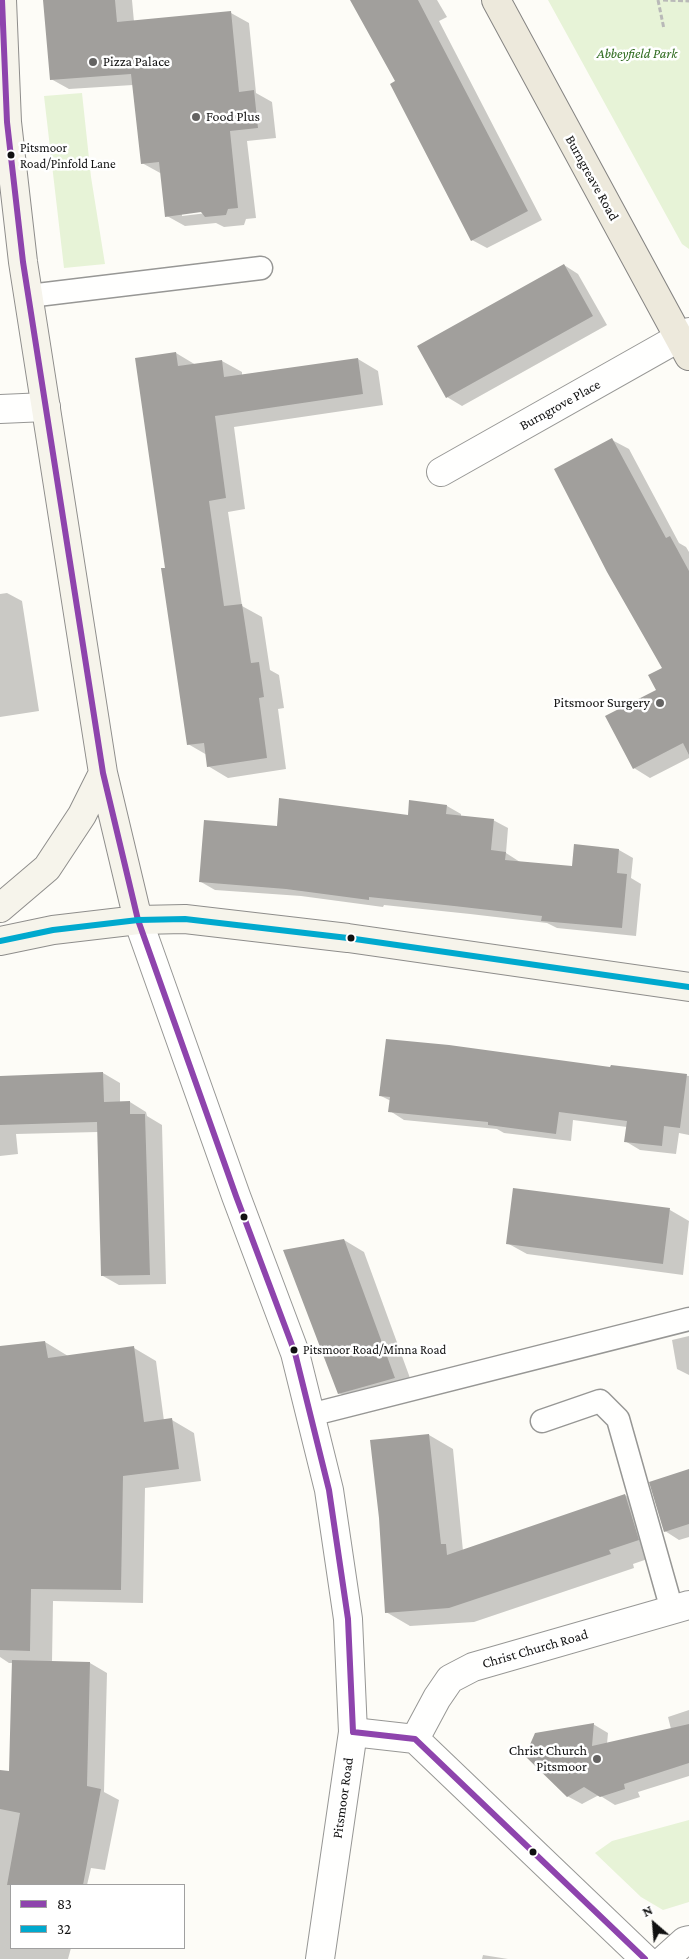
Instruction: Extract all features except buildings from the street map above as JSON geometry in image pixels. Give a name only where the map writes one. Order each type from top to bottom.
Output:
[{"type":"main road","name":"Pitsmoor Road","points":[[2,0],[3,122],[103,772],[138,920]]},
{"type":"main road","name":"Burngreave Road","points":[[496,0],[686,342]]},
{"type":"main road","points":[[0,908],[47,868],[82,814],[103,772]]},
{"type":"main road","points":[[0,941],[54,930],[138,920],[185,918],[241,924],[689,988]]},
{"type":"street","name":"Burngrove Place","points":[[441,472],[686,342]]},
{"type":"street","points":[[0,409],[46,407]]},
{"type":"street","name":"Pitsmoor Road","points":[[138,920],[236,1196],[295,1353],[329,1490],[348,1619],[353,1732],[320,1959]]},
{"type":"street","name":"Christ Church Road","points":[[415,1739],[437,1698],[450,1679],[473,1667],[680,1607]]},
{"type":"street","points":[[353,1732],[415,1739],[644,1959]]},
{"type":"street","points":[[665,1959],[685,1941],[689,1940]]},
{"type":"lane","points":[[29,296],[261,268]]},
{"type":"lane","points":[[310,1415],[689,1319]]},
{"type":"lane","points":[[542,1421],[600,1401],[618,1419],[680,1607]]},
{"type":"path","points":[[658,0],[664,29]]},
{"type":"path","points":[[663,0],[689,1]]},
{"type":"green space","name":"Abbeyfield Park","points":[[548,0],[689,0],[689,249],[682,244]]},
{"type":"green space","points":[[82,93],[91,177],[105,264],[64,268],[44,96]]},
{"type":"green space","points":[[689,1820],[689,1902],[663,1910],[641,1897],[595,1853],[612,1841]]},
{"type":"transit line","name":"83","points":[[2,0],[7,122],[23,262],[103,773],[138,920],[236,1196],[295,1353],[329,1490],[348,1619],[353,1732]]},
{"type":"transit line","name":"32","points":[[0,941],[53,930],[138,920],[185,919],[348,938],[689,987]]},
{"type":"transit line","name":"83","points":[[353,1732],[415,1739],[645,1959]]},
{"type":"place","name":"Pizza Palace","points":[[93,62]]},
{"type":"place","name":"Food Plus","points":[[196,117]]},
{"type":"place","name":"Pitsmoor Road/Pinfold Lane","points":[[11,155]]},
{"type":"place","name":"Pitsmoor Surgery","points":[[660,703]]},
{"type":"place","name":"Pitsmoor Road/Minna Road","points":[[294,1350]]},
{"type":"place","name":"Christ Church Pitsmoor","points":[[597,1759]]}]
